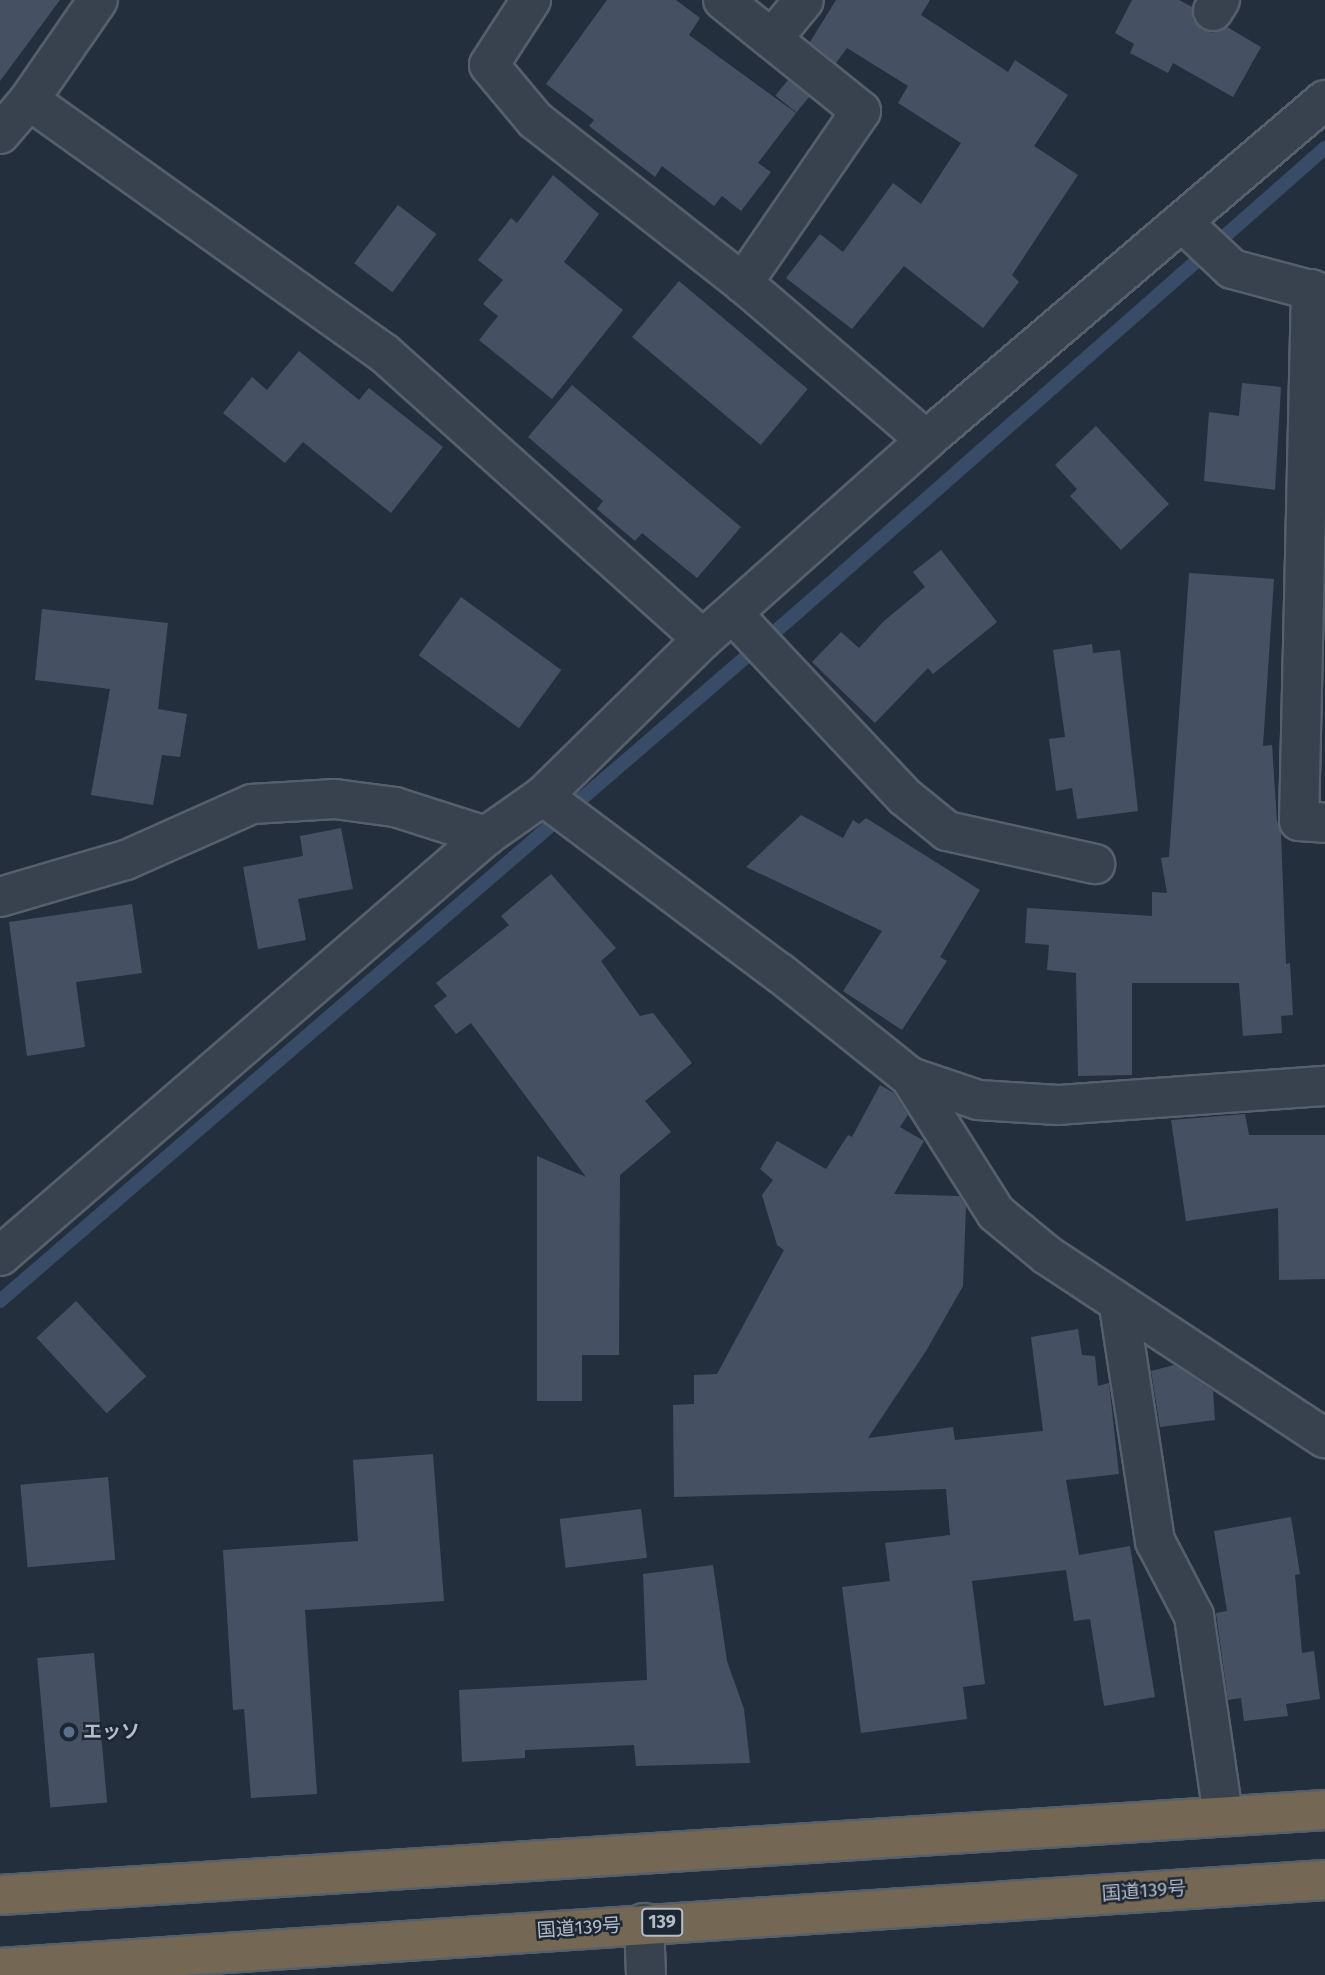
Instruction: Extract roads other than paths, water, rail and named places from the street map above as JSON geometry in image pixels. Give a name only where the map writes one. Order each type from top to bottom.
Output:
[{"type":"highway","points":[[0,1895],[1325,1810]]},
{"type":"highway","name":"国道139号","points":[[0,1968],[644,1923],[1325,1880]]},
{"type":"street","points":[[531,0],[489,65],[535,120],[743,283],[926,440]]},
{"type":"street","points":[[723,0],[861,111],[743,283]]},
{"type":"street","points":[[772,39],[804,0]]},
{"type":"street","points":[[0,134],[29,100],[95,1]]},
{"type":"street","points":[[29,100],[384,353],[703,639]]},
{"type":"street","points":[[0,1256],[486,836],[545,797],[703,639],[739,621],[926,440],[1189,229],[1325,100]]},
{"type":"street","points":[[1189,229],[1232,269],[1318,291],[1299,821],[1325,823]]},
{"type":"street","points":[[739,621],[905,797],[947,831],[1095,864]]},
{"type":"street","points":[[545,797],[780,973],[910,1077],[996,1213],[1047,1255],[1119,1306],[1325,1438]]},
{"type":"street","points":[[0,897],[126,860],[252,804],[347,801],[395,807],[486,836]]},
{"type":"street","points":[[910,1077],[978,1100],[1058,1105],[1325,1086]]},
{"type":"street","points":[[1119,1306],[1155,1541],[1194,1616],[1223,1816]]},
{"type":"street","points":[[644,1923],[646,1975]]},
{"type":"waterway","points":[[0,1301],[799,611],[1325,148]]},
{"type":"place","name":"エッソ","points":[[69,1732]]}]
